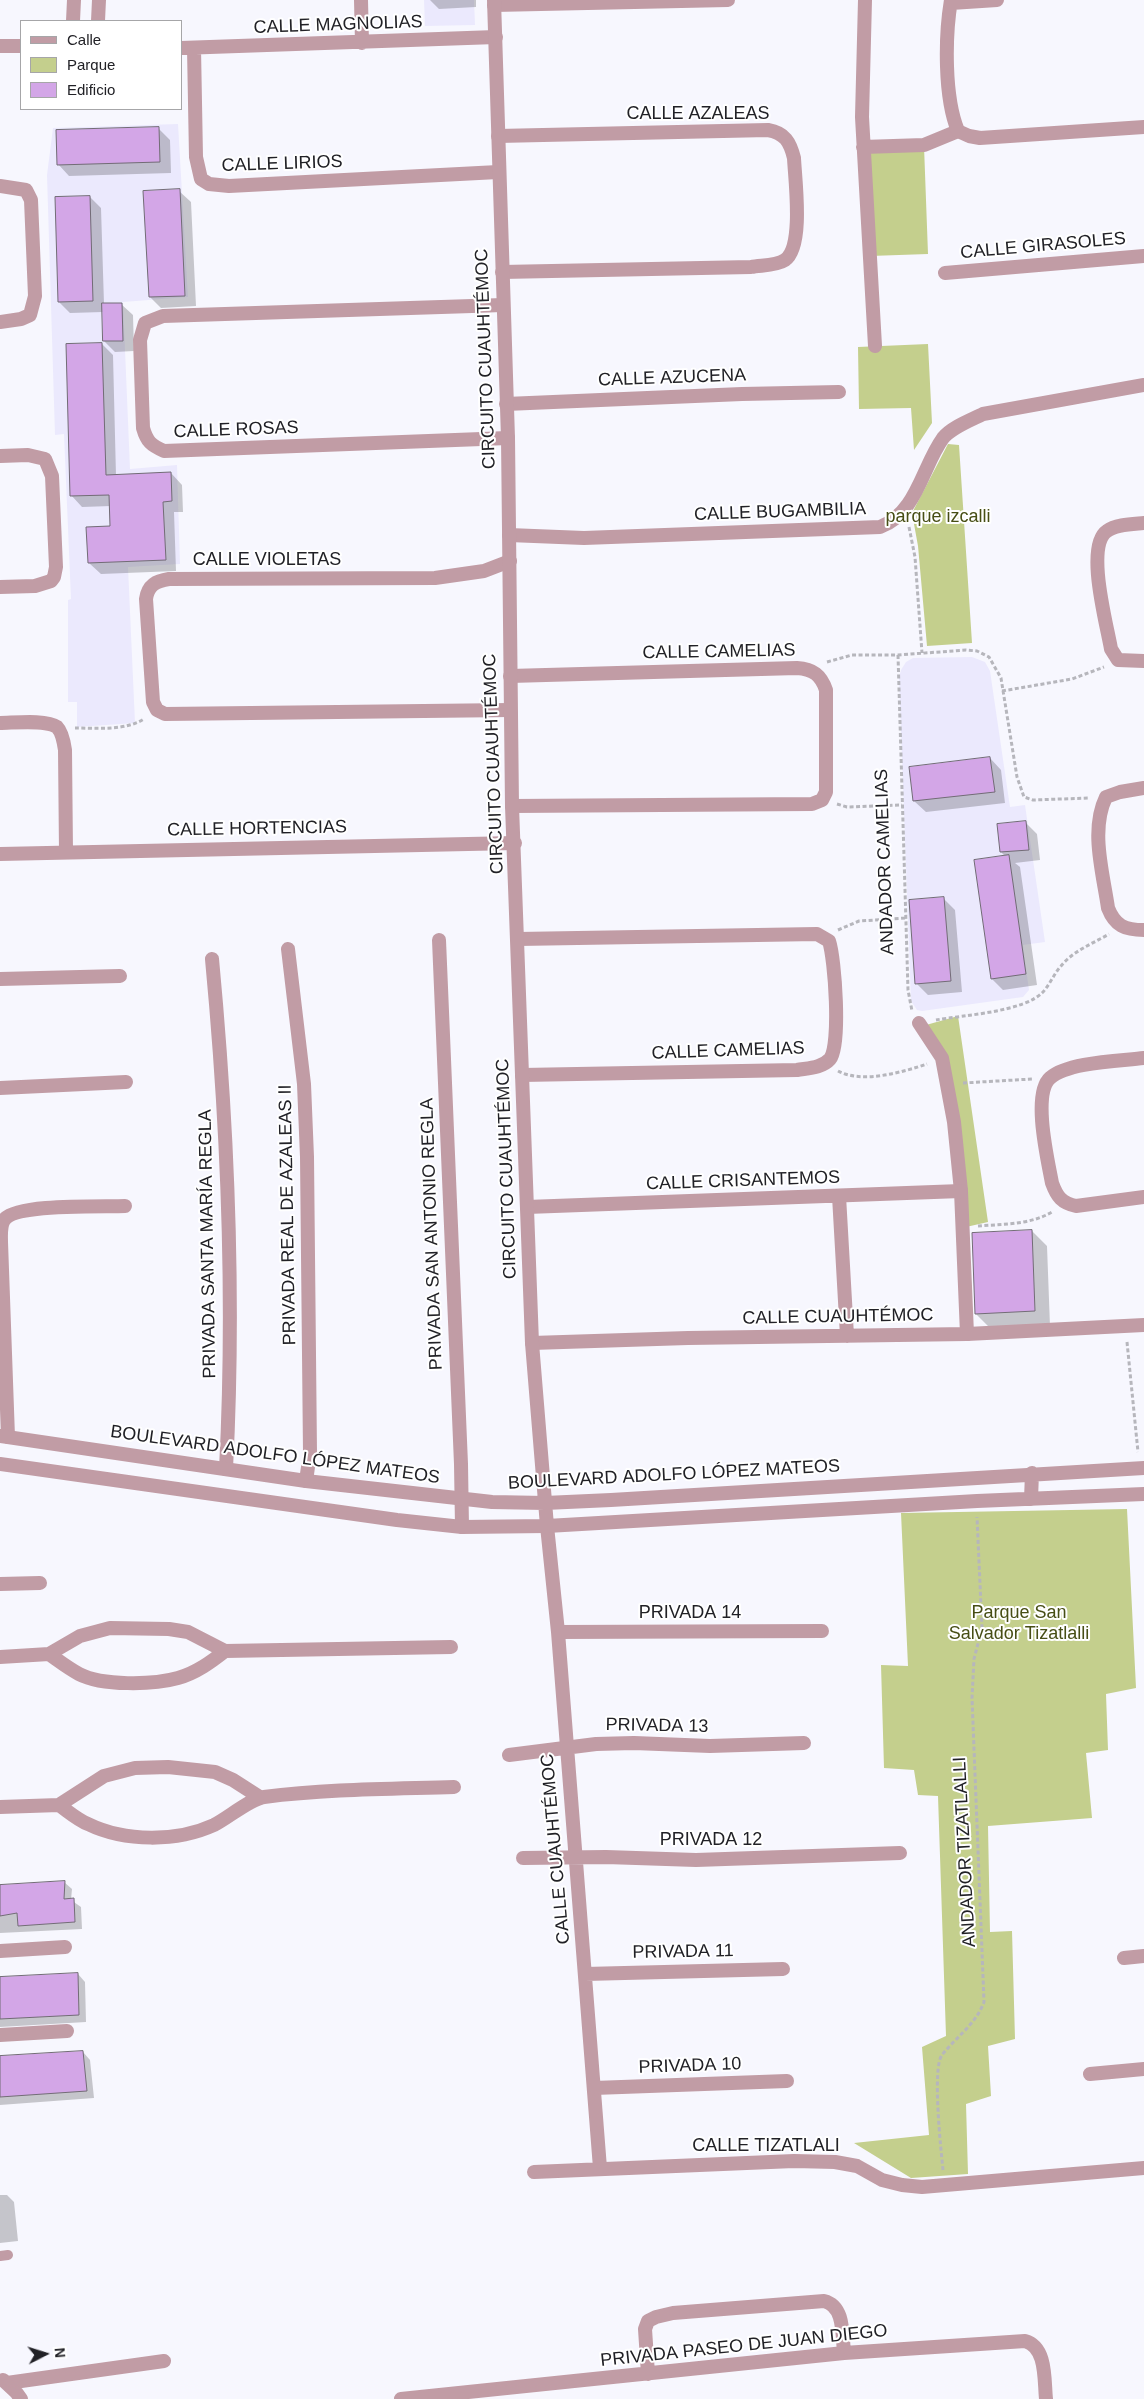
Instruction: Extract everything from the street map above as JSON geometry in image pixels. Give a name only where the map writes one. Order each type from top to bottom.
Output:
[{"type":"street","points":[[73,20],[74,0]]},
{"type":"street","points":[[98,20],[99,0]]},
{"type":"street","points":[[361,0],[362,43]]},
{"type":"street","points":[[494,3],[728,0]]},
{"type":"street","points":[[865,0],[863,147],[876,346]]},
{"type":"street","points":[[958,131],[951,107],[949,61],[951,1],[997,0]]},
{"type":"street","name":"CIRCUITO CUAUHTÉMOC","points":[[494,3],[508,438],[512,806],[515,843],[532,1343],[547,1526]]},
{"type":"street","name":"CALLE MAGNOLIAS","points":[[187,48],[496,37]]},
{"type":"street","points":[[0,46],[20,46]]},
{"type":"street","name":"CALLE LIRIOS","points":[[187,48],[196,157],[201,179],[209,184],[229,186],[498,172]]},
{"type":"street","points":[[863,147],[924,145],[958,131],[980,138],[1144,127]]},
{"type":"street","name":"CALLE AZALEAS","points":[[498,136],[768,130],[779,132],[785,137],[791,146],[794,168],[796,237],[793,251],[785,260],[751,267],[502,272]]},
{"type":"street","points":[[0,186],[26,190],[31,200],[35,296],[30,315],[21,319],[0,322]]},
{"type":"street","name":"CALLE GIRASOLES","points":[[945,273],[1144,256]]},
{"type":"street","name":"CALLE ROSAS","points":[[503,305],[164,316],[145,323],[140,340],[143,428],[151,446],[164,451],[508,438]]},
{"type":"street","name":"CALLE BUGAMBILIA","points":[[509,535],[584,538],[870,529],[892,523],[905,510],[944,437],[965,423],[983,414],[1144,385]]},
{"type":"street","name":"CALLE AZUCENA","points":[[506,404],[839,392]]},
{"type":"street","points":[[0,456],[38,456],[45,459],[50,467],[56,567],[54,577],[43,584],[0,587]]},
{"type":"street","points":[[1144,523],[1107,530],[1100,538],[1096,549],[1111,649],[1118,660],[1144,661]]},
{"type":"street","name":"CALLE VIOLETAS","points":[[157,710],[153,702],[146,599],[147,592],[152,584],[159,581],[169,579],[435,578],[484,571],[510,561]]},
{"type":"street","name":"CALLE CAMELIAS","points":[[510,676],[809,669],[822,679],[826,690],[827,781],[826,792],[822,800]]},
{"type":"street","points":[[157,710],[179,715],[510,710]]},
{"type":"street","points":[[0,723],[46,723],[57,727],[65,750],[66,852]]},
{"type":"street","points":[[1144,788],[1120,792],[1106,797],[1099,816],[1098,833],[1108,908],[1112,919],[1122,928],[1144,930]]},
{"type":"street","points":[[512,806],[804,805],[822,800]]},
{"type":"street","name":"CALLE HORTENCIAS","points":[[0,854],[515,843]]},
{"type":"street","points":[[518,939],[805,934],[824,936]]},
{"type":"street","name":"CALLE CAMELIAS","points":[[522,1075],[798,1070],[824,1064],[831,1057],[836,1042],[834,964],[829,941],[824,936]]},
{"type":"street","name":"PRIVADA SAN ANTONIO REGLA","points":[[439,940],[462,1527]]},
{"type":"street","name":"PRIVADA REAL DE AZALEAS II","points":[[288,949],[304,1084],[307,1157],[310,1453],[306,1480]]},
{"type":"street","name":"PRIVADA SANTA MARÍA REGLA","points":[[212,959],[224,1096],[230,1201],[226,1469]]},
{"type":"street","points":[[0,979],[120,976]]},
{"type":"street","points":[[919,1023],[942,1058],[947,1083],[961,1191],[967,1334]]},
{"type":"street","points":[[1144,1058],[1079,1067],[1050,1078],[1044,1087],[1042,1102],[1043,1127],[1052,1183],[1057,1196],[1066,1204],[1076,1206],[1095,1205],[1144,1197]]},
{"type":"street","points":[[0,1088],[126,1082]]},
{"type":"street","name":"CALLE CRISANTEMOS","points":[[527,1207],[961,1191]]},
{"type":"street","points":[[839,1196],[847,1336]]},
{"type":"street","points":[[4,1437],[1,1229],[5,1219],[12,1214],[34,1209],[125,1206]]},
{"type":"street","name":"CALLE CUAUHTÉMOC","points":[[532,1343],[688,1338],[967,1334],[1144,1325]]},
{"type":"street","name":"BOULEVARD ADOLFO LÓPEZ MATEOS","points":[[4,1437],[306,1480],[492,1502],[545,1503],[1142,1468]]},
{"type":"street","points":[[0,1464],[397,1520],[462,1527],[547,1526],[976,1501],[1144,1494]]},
{"type":"street","points":[[1031,1499],[1032,1474]]},
{"type":"street","name":"CALLE CUAUHTÉMOC","points":[[547,1526],[558,1632],[600,2168]]},
{"type":"street","points":[[0,1584],[40,1583]]},
{"type":"street","points":[[0,1657],[49,1654],[80,1636],[110,1628],[169,1629],[188,1632],[225,1651],[451,1647]]},
{"type":"street","name":"PRIVADA 14","points":[[558,1632],[822,1631]]},
{"type":"street","points":[[49,1654],[80,1674],[106,1681],[148,1682],[179,1678],[204,1668],[225,1651]]},
{"type":"street","name":"PRIVADA 13","points":[[509,1755],[634,1743],[710,1746],[804,1743]]},
{"type":"street","points":[[0,1807],[59,1806],[104,1776],[135,1768],[168,1767],[215,1772],[233,1780],[261,1798]]},
{"type":"street","points":[[59,1806],[87,1824],[109,1832],[128,1836],[166,1836],[189,1834],[213,1825],[261,1798],[373,1789],[454,1787]]},
{"type":"street","name":"PRIVADA 12","points":[[523,1858],[705,1860],[900,1853]]},
{"type":"street","points":[[0,1951],[65,1947]]},
{"type":"street","points":[[1124,1958],[1144,1956]]},
{"type":"street","name":"PRIVADA 11","points":[[585,1974],[782,1969]]},
{"type":"street","points":[[0,2035],[67,2031]]},
{"type":"street","points":[[1090,2074],[1144,2069]]},
{"type":"street","name":"PRIVADA 10","points":[[594,2088],[787,2082]]},
{"type":"street","name":"CALLE TIZATLALI","points":[[534,2172],[600,2168],[835,2162],[857,2166],[882,2180],[902,2185],[944,2186],[1144,2168]]},
{"type":"street","points":[[648,2374],[645,2329],[648,2321],[673,2313],[824,2301],[832,2303],[838,2309],[844,2353]]},
{"type":"street","name":"PRIVADA PASEO DE JUAN DIEGO","points":[[401,2399],[844,2353],[1025,2340],[1032,2342],[1038,2348],[1042,2362],[1046,2399]]},
{"type":"street","points":[[4,2381],[164,2361]]},
{"type":"street","points":[[4,2381],[21,2399]]},
{"type":"path","points":[[905,510],[915,557],[922,653]]},
{"type":"path","points":[[815,672],[828,662],[846,656],[977,651],[989,657],[1001,678],[1017,778],[1024,797],[1033,800],[1106,797]]},
{"type":"path","name":"ANDADOR CAMELIAS","points":[[898,655],[909,1005],[919,1023]]},
{"type":"path","points":[[1002,691],[1072,679],[1118,660]]},
{"type":"path","points":[[57,727],[119,727],[136,724],[157,710]]},
{"type":"path","points":[[822,800],[847,807],[902,805]]},
{"type":"path","points":[[824,936],[859,921],[906,918]]},
{"type":"path","points":[[919,1023],[1013,1006],[1031,1000],[1043,992],[1061,966],[1075,953],[1122,928]]},
{"type":"path","points":[[824,1064],[843,1074],[889,1076],[942,1058]]},
{"type":"path","points":[[947,1083],[1050,1078]]},
{"type":"path","points":[[962,1228],[1026,1222],[1041,1218],[1066,1204]]},
{"type":"path","points":[[1125,1326],[1142,1468]]},
{"type":"path","name":"ANDADOR TIZATLALLI","points":[[944,2186],[938,2090],[939,2061],[974,2021],[984,2002],[972,1698],[974,1659],[982,1628],[976,1501]]},
{"type":"shaded area","points":[[424,0],[474,0],[475,25],[425,26]]},
{"type":"shaded area","points":[[178,124],[188,297],[123,302],[130,469],[177,465],[180,564],[128,567],[135,723],[77,727],[77,702],[68,702],[68,600],[71,599],[64,434],[55,435],[47,175],[53,128]]},
{"type":"shaded area","points":[[972,657],[985,662],[990,671],[1010,807],[1025,805],[1045,942],[1023,945],[1029,990],[1023,997],[922,1011],[917,1010],[911,1001],[899,678],[906,662],[913,658]]},
{"type":"green space","points":[[924,146],[928,254],[870,256],[866,149]]},
{"type":"green space","points":[[928,344],[932,423],[914,450],[911,408],[859,409],[858,347]]},
{"type":"green space","name":"parque izcalli","points":[[948,444],[959,445],[972,643],[927,646],[918,546],[912,513]]},
{"type":"green space","points":[[958,1016],[988,1222],[966,1227],[953,1087],[926,1025]]},
{"type":"green space","name":"Parque San Salvador Tizatlalli","points":[[1127,1509],[1136,1688],[1106,1694],[1108,1750],[1086,1753],[1092,1818],[988,1826],[990,1932],[1012,1931],[1015,2039],[988,2046],[991,2096],[966,2104],[968,2174],[911,2178],[854,2143],[929,2135],[922,2047],[946,2036],[938,1796],[918,1795],[914,1770],[884,1768],[881,1665],[908,1666],[901,1513]]},
{"type":"building","points":[[159,127],[160,162],[57,165],[56,130]]},
{"type":"building","points":[[180,189],[185,296],[149,297],[143,191]]},
{"type":"building","points":[[90,196],[93,301],[58,302],[55,197]]},
{"type":"building","points":[[102,303],[122,303],[123,341],[103,341]]},
{"type":"building","points":[[102,343],[106,475],[171,472],[172,501],[163,502],[166,560],[88,563],[86,527],[110,526],[109,495],[70,496],[66,344]]},
{"type":"building","points":[[990,757],[995,792],[913,801],[909,767]]},
{"type":"building","points":[[1026,821],[1029,850],[1000,852],[997,824]]},
{"type":"building","points":[[1009,855],[1026,974],[991,979],[974,860]]},
{"type":"building","points":[[944,897],[951,981],[915,984],[909,900]]},
{"type":"building","points":[[1032,1230],[1035,1311],[975,1314],[972,1233]]},
{"type":"building","points":[[65,1881],[64,1899],[74,1898],[75,1922],[18,1926],[17,1913],[0,1916],[0,1885]]},
{"type":"building","points":[[78,1973],[79,2015],[0,2019],[0,1977]]},
{"type":"building","points":[[83,2051],[87,2091],[0,2097],[0,2056]]}]
